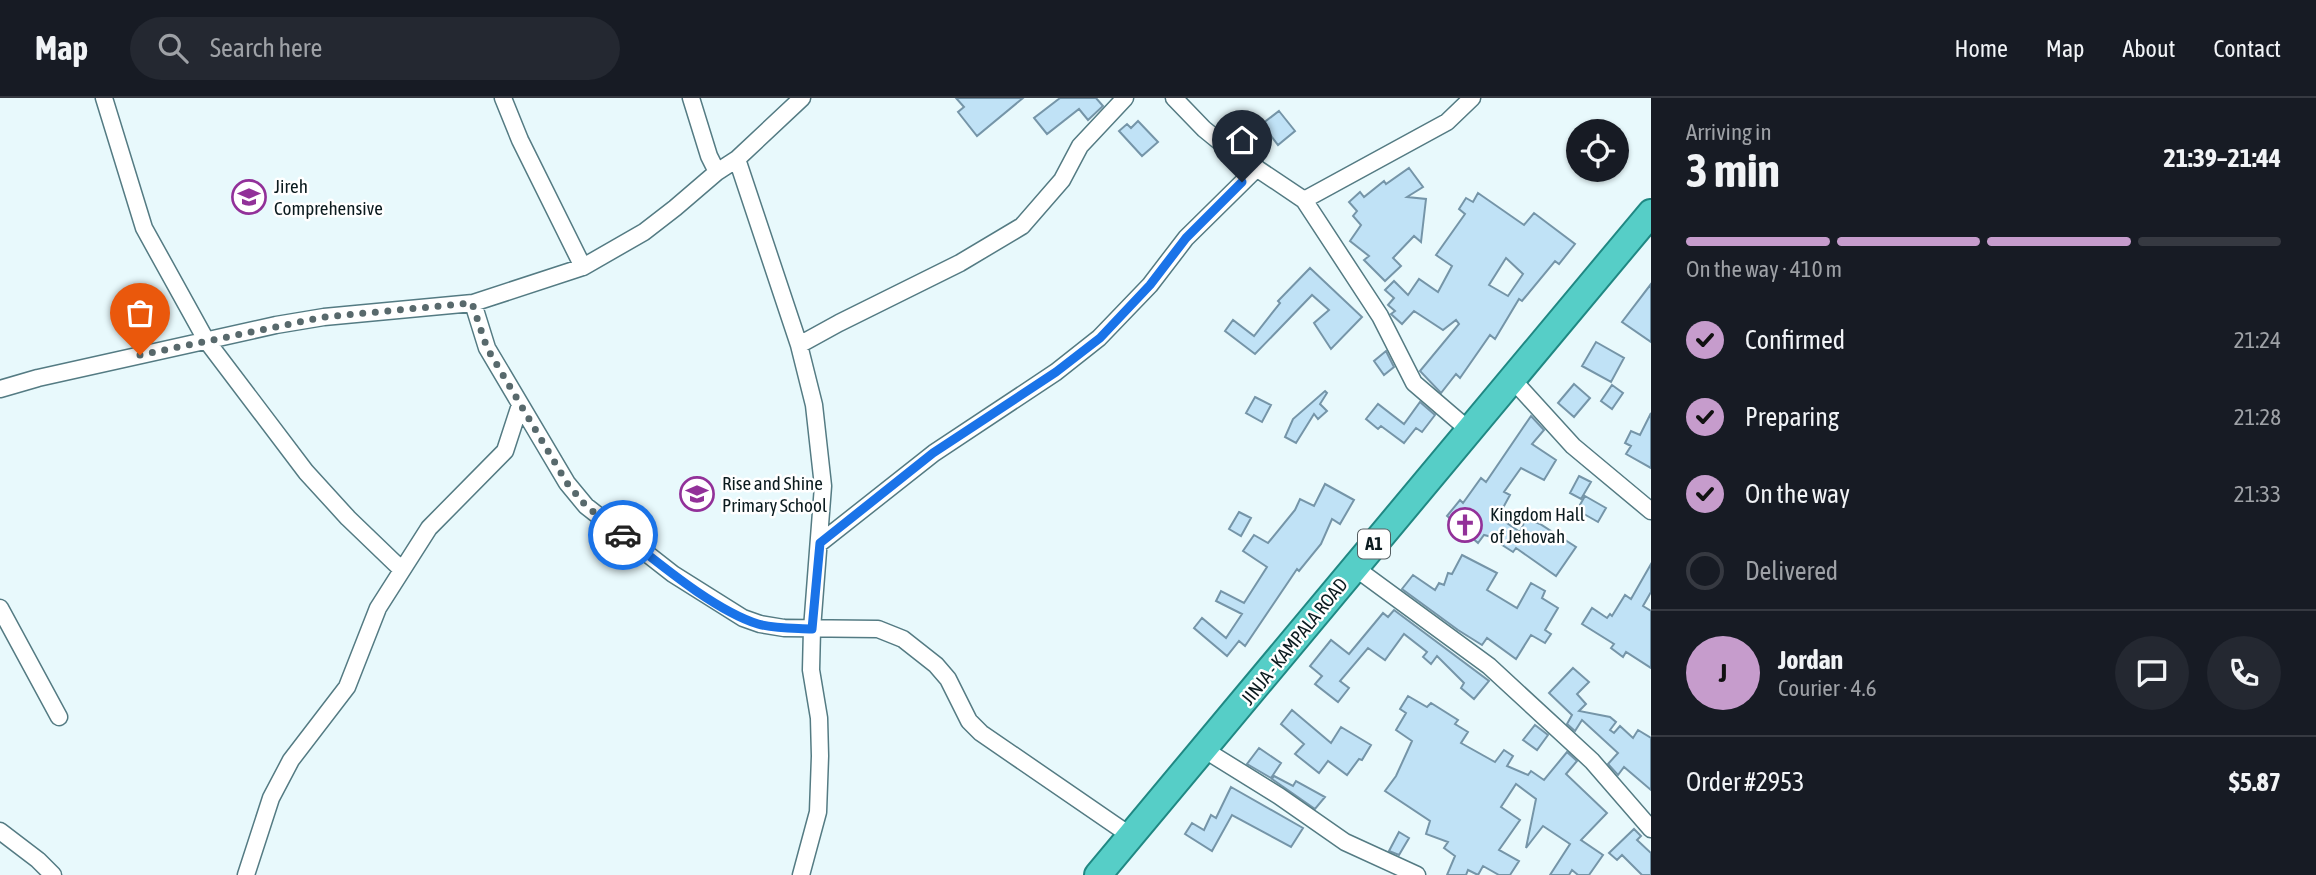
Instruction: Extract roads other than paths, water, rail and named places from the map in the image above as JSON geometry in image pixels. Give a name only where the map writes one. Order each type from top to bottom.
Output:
[{"type":"highway","name":"JINJA - KAMPALA ROAD","points":[[1098,875],[1651,213]]},
{"type":"street","points":[[104,98],[144,228],[206,340],[306,471],[348,518],[401,569]]},
{"type":"street","points":[[503,98],[520,140],[583,267]]},
{"type":"street","points":[[691,98],[709,156],[717,172]]},
{"type":"street","points":[[0,389],[206,340],[324,317],[472,303],[583,267],[644,232],[717,172],[737,159],[802,98]]},
{"type":"street","points":[[799,345],[960,263],[1023,226],[1062,180],[1080,146],[1125,98]]},
{"type":"street","points":[[1174,98],[1204,129],[1304,200],[1380,316],[1414,383],[1470,430]]},
{"type":"street","points":[[1304,200],[1447,121],[1472,98]]},
{"type":"street","points":[[737,159],[799,345],[814,405],[824,486],[811,670],[819,718],[818,801],[801,875]]},
{"type":"street","points":[[820,543],[933,453],[1056,372],[1100,338],[1150,285],[1186,238],[1257,168]]},
{"type":"street","points":[[472,303],[487,348],[567,483],[586,506],[673,574],[752,621],[812,629],[878,629],[903,639],[948,679],[969,721],[981,733],[1130,836]]},
{"type":"street","points":[[1512,379],[1573,446],[1651,511]]},
{"type":"street","points":[[246,875],[271,798],[291,760],[347,687],[378,608],[429,528],[505,452],[520,405]]},
{"type":"street","points":[[1354,567],[1489,666],[1592,761],[1651,829]]},
{"type":"street","points":[[0,608],[59,717]]},
{"type":"street","points":[[1205,750],[1279,796],[1345,842],[1417,875]]},
{"type":"street","points":[[0,831],[53,875]]},
{"type":"place","name":"Jireh Comprehensive","points":[[249,197]]},
{"type":"place","name":"Rise and Shine Primary School","points":[[697,494]]},
{"type":"place","name":"Kingdom Hall of Jehovah","points":[[1465,525]]}]
